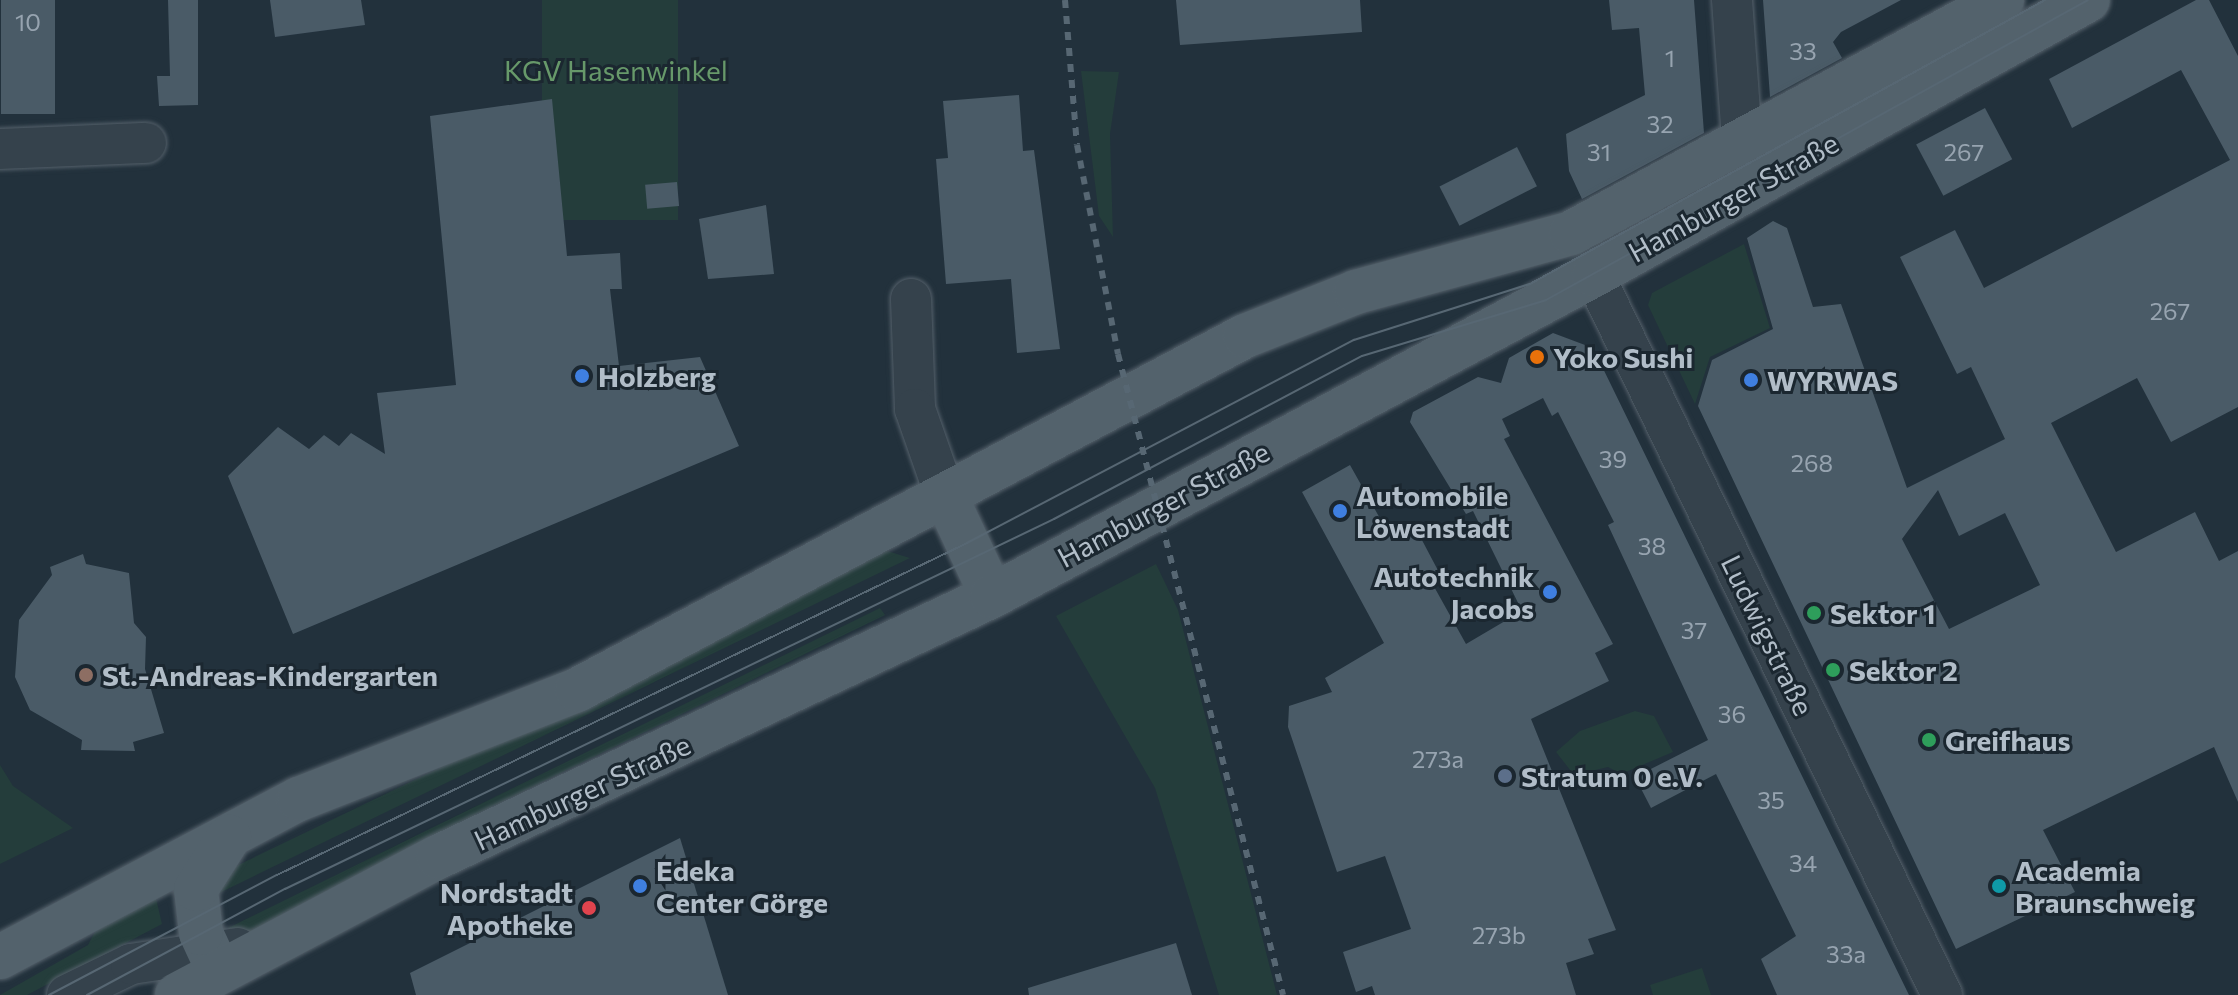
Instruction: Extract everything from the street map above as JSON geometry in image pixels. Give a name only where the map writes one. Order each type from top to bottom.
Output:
[{"type":"main road","name":"Hamburger Straße","points":[[0,957],[233,834],[397,756],[577,690],[1245,336],[1356,292],[1571,233],[2002,0]]},
{"type":"main road","name":"Hamburger Straße","points":[[177,995],[214,962],[274,943],[438,857],[992,596],[1594,275],[2088,0]]},
{"type":"main road","points":[[945,495],[992,596]]},
{"type":"main road","points":[[214,962],[196,889],[233,834]]},
{"type":"street","points":[[1732,0],[1742,139]]},
{"type":"street","points":[[0,149],[146,143]]},
{"type":"street","name":"Ludwigstraße","points":[[1594,275],[1942,995]]},
{"type":"street","points":[[911,299],[915,409],[945,495]]},
{"type":"street","points":[[67,995],[131,964],[214,962]]},
{"type":"green space","name":"KGV Hasenwinkel","points":[[542,0],[678,0],[678,220],[542,220]]},
{"type":"green space","points":[[1081,71],[1119,72],[1110,134],[1113,237],[1099,216]]},
{"type":"green space","points":[[1744,244],[1770,328],[1710,357],[1695,404],[1648,305],[1652,293]]},
{"type":"green space","points":[[874,547],[910,558],[213,896],[234,867],[591,695]]},
{"type":"green space","points":[[1156,564],[1178,610],[1277,995],[1219,995],[1155,788],[1056,616]]},
{"type":"green space","points":[[880,608],[885,615],[421,841],[251,934],[228,928]]},
{"type":"green space","points":[[1635,711],[1654,716],[1673,752],[1621,774],[1608,767],[1574,775],[1556,752],[1580,731]]},
{"type":"green space","points":[[0,765],[13,786],[73,828],[0,864]]},
{"type":"green space","points":[[155,894],[162,924],[27,995],[0,995],[88,945],[97,928]]},
{"type":"green space","points":[[1702,968],[1711,995],[1653,995],[1650,985]]},
{"type":"building","points":[[1,0],[55,0],[55,114],[1,114]]},
{"type":"building","points":[[168,0],[198,0],[198,105],[159,106],[157,76],[170,76]]},
{"type":"building","points":[[270,0],[361,0],[365,25],[275,37]]},
{"type":"building","points":[[1176,0],[1360,0],[1362,32],[1180,45]]},
{"type":"building","points":[[1609,0],[1694,0],[1704,133],[1582,199],[1569,171],[1566,134],[1645,95],[1639,28],[1612,30]]},
{"type":"building","points":[[1763,0],[1901,0],[1841,32],[1833,42],[1842,58],[1770,97]]},
{"type":"building","points":[[2196,0],[2209,0],[2238,56],[2238,407],[2171,442],[2137,378],[2051,423],[2116,552],[2195,512],[2219,561],[2238,551],[2238,802],[2214,747],[2043,830],[2075,892],[1956,949],[1698,406],[1712,360],[1773,329],[1747,238],[1773,221],[1787,228],[1813,307],[1841,304],[1907,488],[2005,439],[1971,367],[1957,374],[1900,257],[1955,230],[1984,288],[2230,160],[2181,70],[2072,128],[2049,79]],"holes":[[[1938,490],[1959,536],[2005,513],[2040,585],[1949,629],[1902,539]]]},
{"type":"building","points":[[1019,95],[1023,151],[1034,150],[1060,349],[1017,353],[1011,279],[946,284],[936,159],[948,158],[943,101]]},
{"type":"building","name":"Holzberg","points":[[552,99],[567,256],[620,253],[622,289],[610,289],[619,366],[700,357],[739,446],[293,634],[228,476],[278,427],[309,449],[324,435],[339,446],[351,433],[385,454],[377,393],[456,385],[430,116]]},
{"type":"building","points":[[1985,108],[2012,159],[1943,196],[1916,145]]},
{"type":"building","points":[[1517,147],[1537,186],[1459,226],[1439,186]]},
{"type":"building","points":[[677,182],[679,206],[647,209],[645,185]]},
{"type":"building","points":[[766,205],[774,274],[708,279],[699,219]]},
{"type":"building","points":[[1553,333],[1593,348],[1909,995],[1777,995],[1761,959],[1796,936],[1716,774],[1651,808],[1635,777],[1708,740],[1608,525],[1614,522],[1558,412],[1552,416],[1543,398],[1502,419],[1510,436],[1504,439],[1613,644],[1595,653],[1609,681],[1531,719],[1616,930],[1588,939],[1594,954],[1566,963],[1576,995],[1375,995],[1372,986],[1356,992],[1343,952],[1411,929],[1385,856],[1337,872],[1288,727],[1289,706],[1332,692],[1325,678],[1384,643],[1302,492],[1350,465],[1391,538],[1414,525],[1442,578],[1432,583],[1466,644],[1522,611],[1473,511],[1466,514],[1410,422],[1413,412],[1478,377],[1501,383],[1509,358]]},
{"type":"building","points":[[83,554],[86,564],[129,573],[134,623],[146,637],[145,669],[164,733],[133,742],[135,751],[81,750],[82,740],[30,710],[15,677],[19,620],[52,575],[50,567]]},
{"type":"building","name":"Edeka Center Görge","points":[[680,838],[728,995],[416,995],[410,973]]},
{"type":"building","points":[[1176,943],[1192,995],[1029,995],[1028,988]]},
{"type":"tram line","points":[[49,995],[277,875],[967,543],[1354,340],[1530,284],[2045,0]]},
{"type":"tram line","points":[[87,995],[285,889],[1054,519],[1362,356],[1546,300],[2088,0]]},
{"type":"railway","points":[[1065,0],[1077,145],[1118,354],[1283,995]]},
{"type":"place","name":"Yoko Sushi","points":[[1537,357]]},
{"type":"place","name":"Holzberg","points":[[582,376]]},
{"type":"place","name":"WYRWAS","points":[[1751,380]]},
{"type":"place","name":"Automobile Löwenstadt","points":[[1340,511]]},
{"type":"place","name":"Autotechnik Jacobs","points":[[1550,592]]},
{"type":"place","name":"Sektor 1","points":[[1814,613]]},
{"type":"place","name":"Sektor 2","points":[[1833,670]]},
{"type":"place","name":"St.-Andreas-Kindergarten","points":[[86,675]]},
{"type":"place","name":"Greifhaus","points":[[1929,740]]},
{"type":"place","name":"Stratum 0 e.V.","points":[[1505,776]]},
{"type":"place","name":"Edeka Center Görge","points":[[640,886]]},
{"type":"place","name":"Academia Braunschweig","points":[[1999,886]]},
{"type":"place","name":"Nordstadt Apotheke","points":[[589,908]]}]
